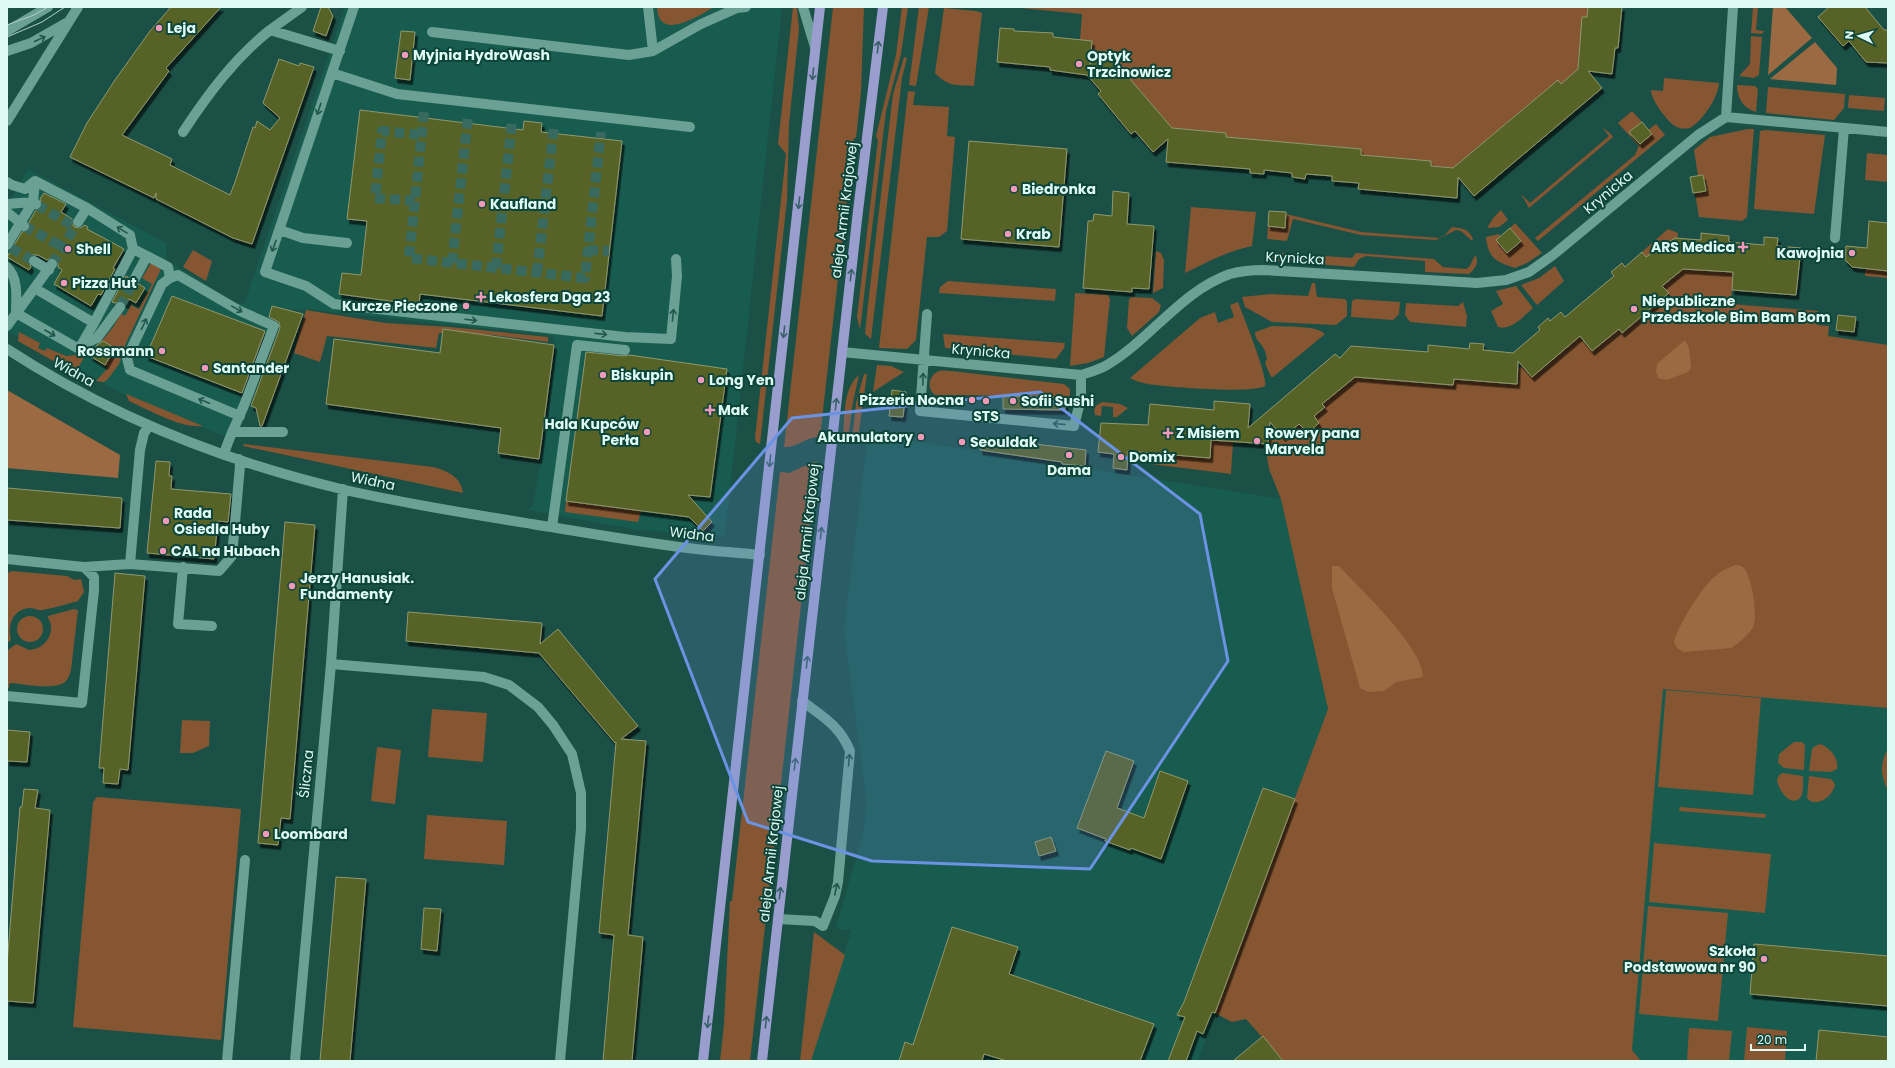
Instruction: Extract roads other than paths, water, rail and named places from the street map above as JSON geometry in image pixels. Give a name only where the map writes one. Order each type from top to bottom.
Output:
[{"type":"main road","points":[[703,1061],[820,7]]},
{"type":"main road","name":"aleja Armii Krajowej","points":[[762,1061],[842,352],[883,7]]},
{"type":"street","points":[[7,31],[48,7]]},
{"type":"street","points":[[7,122],[78,7]]},
{"type":"street","points":[[7,51],[25,46],[46,36],[70,21],[83,7]]},
{"type":"street","points":[[183,132],[221,77],[250,47],[270,30],[302,7]]},
{"type":"street","points":[[354,7],[265,272],[306,286],[334,304],[610,335],[671,339],[678,276],[676,259]]},
{"type":"street","points":[[648,7],[653,51]]},
{"type":"street","points":[[432,32],[629,56],[653,51],[701,24],[737,8],[746,7]]},
{"type":"street","points":[[803,7],[816,48]]},
{"type":"street","points":[[1733,7],[1726,118],[1888,132]]},
{"type":"street","points":[[270,30],[340,51]]},
{"type":"street","points":[[332,73],[397,94],[690,127]]},
{"type":"street","name":"Krynicka","points":[[842,352],[1081,375],[1108,365],[1149,333],[1193,295],[1218,279],[1240,272],[1264,270],[1477,283],[1506,280],[1529,272],[1559,251],[1698,135],[1726,118]]},
{"type":"street","points":[[1835,238],[1844,128]]},
{"type":"street","points":[[7,182],[26,189],[36,181]]},
{"type":"street","points":[[8,246],[23,225],[35,204],[36,181]]},
{"type":"street","points":[[36,181],[87,208],[130,235],[134,248],[168,267],[170,278]]},
{"type":"street","points":[[7,204],[35,204]]},
{"type":"street","points":[[78,222],[87,208]]},
{"type":"street","points":[[7,212],[23,225]]},
{"type":"street","points":[[280,230],[303,238],[347,243]]},
{"type":"street","points":[[82,345],[134,248]]},
{"type":"street","points":[[134,280],[147,256]]},
{"type":"street","points":[[7,326],[51,267],[34,261]]},
{"type":"street","points":[[7,267],[11,271],[17,287],[16,313]]},
{"type":"street","points":[[224,454],[240,416],[274,326],[240,311],[178,275],[170,278],[162,284],[128,358],[130,370],[240,416]]},
{"type":"street","points":[[36,289],[92,327]]},
{"type":"street","points":[[16,313],[79,349],[82,345],[98,338],[120,307]]},
{"type":"street","points":[[927,314],[920,411],[1074,426],[1080,398],[1081,375]]},
{"type":"street","points":[[552,527],[577,345],[626,350]]},
{"type":"street","name":"Widna","points":[[7,349],[69,386],[148,426],[239,459],[343,489],[468,514],[704,550],[760,555]]},
{"type":"street","points":[[130,564],[140,450],[144,433],[148,426]]},
{"type":"street","points":[[232,432],[283,432]]},
{"type":"street","points":[[7,559],[84,567],[130,564],[219,571],[232,556],[240,466],[239,459]]},
{"type":"street","name":"Śliczna","points":[[295,1061],[331,664],[343,489]]},
{"type":"street","points":[[7,696],[82,704],[94,590],[94,577],[84,567]]},
{"type":"street","points":[[183,567],[178,624],[212,626]]},
{"type":"street","points":[[331,664],[484,677],[498,680],[509,685],[538,707],[563,739],[572,754],[581,793],[582,829],[560,1061]]},
{"type":"street","points":[[778,919],[815,921],[823,926],[835,896],[842,851],[850,751],[839,730],[802,701]]},
{"type":"street","points":[[227,1061],[245,860]]},
{"type":"tunnel","points":[[424,112],[409,258],[585,278],[601,132]]},
{"type":"tunnel","points":[[452,263],[468,117]]},
{"type":"tunnel","points":[[496,268],[512,122]]},
{"type":"tunnel","points":[[537,273],[554,127]]},
{"type":"tunnel","points":[[415,201],[375,198],[382,131],[422,135]]},
{"type":"tunnel","points":[[37,205],[75,227]]},
{"type":"tunnel","points":[[52,264],[78,222]]},
{"type":"tunnel","points":[[24,226],[63,247]]},
{"type":"tunnel","points":[[11,248],[34,261]]},
{"type":"tunnel","points":[[588,250],[609,251]]},
{"type":"tunnel","points":[[120,307],[134,280]]},
{"type":"tram line","points":[[7,25],[34,15],[48,7]]},
{"type":"tram line","points":[[7,37],[42,22],[65,7]]},
{"type":"place","name":"Leja","points":[[159,28]]},
{"type":"place","name":"Myjnia HydroWash","points":[[405,55]]},
{"type":"place","name":"Optyk Trzcinowicz","points":[[1079,64]]},
{"type":"place","name":"Biedronka","points":[[1014,189]]},
{"type":"place","name":"Kaufland","points":[[482,204]]},
{"type":"place","name":"Krab","points":[[1008,234]]},
{"type":"place","name":"ARS Medica","points":[[1743,247]]},
{"type":"place","name":"Shell","points":[[68,249]]},
{"type":"place","name":"Kawojnia","points":[[1852,253]]},
{"type":"place","name":"Pizza Hut","points":[[64,283]]},
{"type":"place","name":"Lekosfera Dga 23","points":[[481,297]]},
{"type":"place","name":"Kurcze Pieczone","points":[[466,306]]},
{"type":"place","name":"Niepubliczne Przedszkole Bim Bam Bom","points":[[1634,309]]},
{"type":"place","name":"Rossmann","points":[[162,351]]},
{"type":"place","name":"Santander","points":[[205,368]]},
{"type":"place","name":"Biskupin","points":[[603,375]]},
{"type":"place","name":"Long Yen","points":[[701,380]]},
{"type":"place","name":"Pizzeria Nocna","points":[[972,400]]},
{"type":"place","name":"STS","points":[[986,401]]},
{"type":"place","name":"Sofii Sushi","points":[[1013,401]]},
{"type":"place","name":"Mak","points":[[710,410]]},
{"type":"place","name":"Hala Kupców Perła","points":[[647,432]]},
{"type":"place","name":"Z Misiem","points":[[1168,433]]},
{"type":"place","name":"Akumulatory","points":[[921,437]]},
{"type":"place","name":"Rowery pana Marvela","points":[[1257,441]]},
{"type":"place","name":"Seouldak","points":[[962,442]]},
{"type":"place","name":"Dama","points":[[1069,455]]},
{"type":"place","name":"Domix","points":[[1121,457]]},
{"type":"place","name":"Rada Osiedla Huby","points":[[166,521]]},
{"type":"place","name":"CAL na Hubach","points":[[163,551]]},
{"type":"place","name":"Jerzy Hanusiak. Fundamenty","points":[[292,586]]},
{"type":"place","name":"Loombard","points":[[266,834]]},
{"type":"place","name":"Szkoła Podstawowa nr 90","points":[[1764,959]]}]
